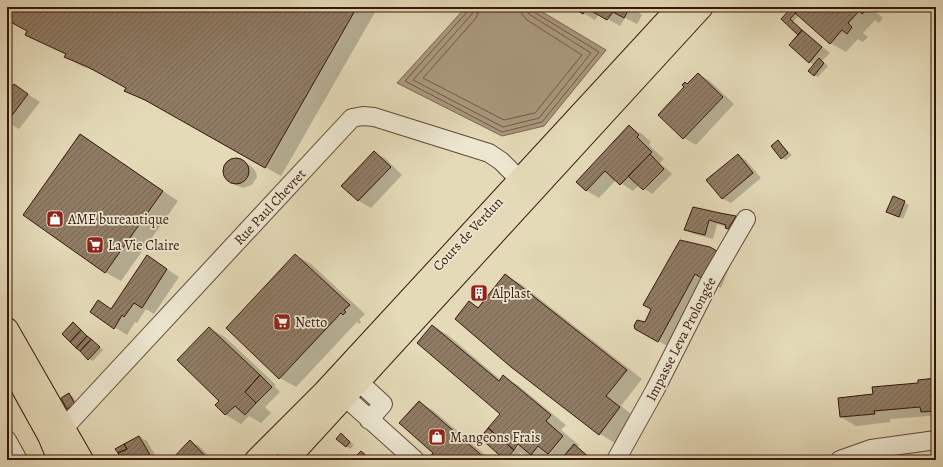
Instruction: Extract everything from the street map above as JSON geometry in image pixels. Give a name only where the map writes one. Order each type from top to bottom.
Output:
[{"type":"main road","name":"Cours de Verdun","points":[[256,460],[325,391],[679,7]]},
{"type":"main road","name":"Cours de Verdun","points":[[287,460],[358,380],[702,7]]},
{"type":"main road","points":[[7,329],[82,460]]},
{"type":"main road","points":[[7,360],[49,436],[59,460]]},
{"type":"street","name":"Rue Paul Chevret","points":[[63,429],[352,118],[363,116],[374,117],[489,153],[501,161],[519,179]]},
{"type":"street","name":"Impasse Leva Prolongée","points":[[616,460],[655,390],[710,282],[746,219]]},
{"type":"street","points":[[358,380],[383,404],[369,420]]},
{"type":"street","points":[[344,396],[415,460]]},
{"type":"street","points":[[7,440],[18,460]]},
{"type":"street","points":[[840,460],[871,449],[936,440]]},
{"type":"water","points":[[466,7],[534,7],[606,50],[544,126],[502,136],[397,83]]},
{"type":"building","points":[[7,7],[357,7],[265,168],[145,100],[124,91],[126,88],[88,67],[64,57],[66,54],[25,35],[27,31],[7,20]]},
{"type":"building","points":[[571,7],[630,7],[624,18],[613,12],[607,20],[586,8],[583,14]]},
{"type":"building","points":[[792,7],[798,10],[790,19],[802,30],[798,35],[781,19]]},
{"type":"building","points":[[795,7],[868,8],[862,14],[859,11],[848,23],[852,27],[847,34],[842,30],[830,44],[795,13],[798,10]]},
{"type":"building","points":[[802,30],[822,47],[809,63],[789,45]]},
{"type":"building","points":[[819,58],[824,63],[814,76],[808,71]]},
{"type":"building","points":[[698,73],[723,97],[683,139],[658,115],[684,87],[682,85],[685,82],[687,84]]},
{"type":"building","points":[[14,84],[28,94],[7,122],[7,93]]},
{"type":"building","points":[[629,125],[639,135],[637,137],[652,152],[620,185],[605,171],[586,191],[576,182]]},
{"type":"building","points":[[80,134],[163,191],[105,273],[23,215]]},
{"type":"building","points":[[778,140],[788,153],[781,159],[771,146]]},
{"type":"building","points":[[374,151],[391,167],[358,201],[341,186]]},
{"type":"building","points":[[650,154],[664,169],[643,190],[628,176]]},
{"type":"building","points":[[738,154],[753,173],[722,199],[706,180]]},
{"type":"building","points":[[236,158],[245,162],[249,171],[245,180],[236,184],[227,180],[223,171],[227,162]]},
{"type":"building","points":[[893,196],[905,201],[899,217],[886,212]]},
{"type":"building","points":[[693,207],[736,216],[728,229],[725,228],[726,225],[709,220],[705,235],[684,230]]},
{"type":"building","points":[[680,240],[710,247],[717,251],[705,280],[695,274],[658,342],[635,329],[634,326],[637,320],[645,322],[651,309],[643,305]]},
{"type":"building","name":"Netto","points":[[295,254],[350,305],[344,310],[346,312],[343,315],[341,313],[279,379],[226,328]]},
{"type":"building","points":[[147,255],[167,269],[142,308],[134,303],[124,317],[122,315],[114,329],[90,312],[98,300],[111,309]]},
{"type":"building","points":[[505,274],[627,370],[606,396],[620,407],[599,435],[511,367],[455,319],[469,301],[478,308]]},
{"type":"building","name":"Alplast","points":[[477,286],[486,293],[481,299],[473,292]]},
{"type":"building","points":[[73,322],[81,330],[70,342],[62,334]]},
{"type":"building","points":[[432,325],[499,381],[503,375],[551,415],[546,421],[563,436],[548,454],[538,446],[531,455],[518,444],[514,450],[488,428],[500,414],[417,343]]},
{"type":"building","points":[[209,327],[260,375],[245,392],[256,403],[245,415],[235,406],[225,415],[215,405],[219,401],[177,360]]},
{"type":"building","points":[[81,330],[87,336],[76,348],[70,342]]},
{"type":"building","points":[[87,336],[91,339],[80,351],[76,348]]},
{"type":"building","points":[[91,339],[100,347],[88,360],[80,351]]},
{"type":"building","points":[[260,375],[272,387],[256,403],[245,392]]},
{"type":"building","points":[[936,378],[936,411],[921,412],[920,407],[874,411],[875,414],[840,417],[838,398],[873,394],[872,387],[918,383],[918,380]]},
{"type":"building","points":[[69,393],[75,404],[67,409],[61,398]]},
{"type":"building","name":"Mangeons Frais","points":[[419,401],[487,460],[427,460],[433,453],[399,423]]},
{"type":"building","points":[[488,428],[514,450],[505,460],[480,438]]},
{"type":"building","points":[[341,433],[350,442],[346,447],[336,439]]},
{"type":"building","points":[[139,436],[153,460],[121,460],[118,453],[127,449],[124,444]]},
{"type":"building","points":[[190,440],[209,460],[171,460]]},
{"type":"building","points":[[124,444],[127,449],[118,453],[115,449]]},
{"type":"building","points":[[574,444],[592,460],[567,460],[563,457]]},
{"type":"building","points":[[361,451],[371,460],[352,460]]},
{"type":"place","name":"AME bureautique","points":[[55,219]]},
{"type":"place","name":"La Vie Claire","points":[[95,245]]},
{"type":"place","name":"Alplast","points":[[479,293]]},
{"type":"place","name":"Netto","points":[[282,322]]},
{"type":"place","name":"Mangeons Frais","points":[[437,437]]}]
